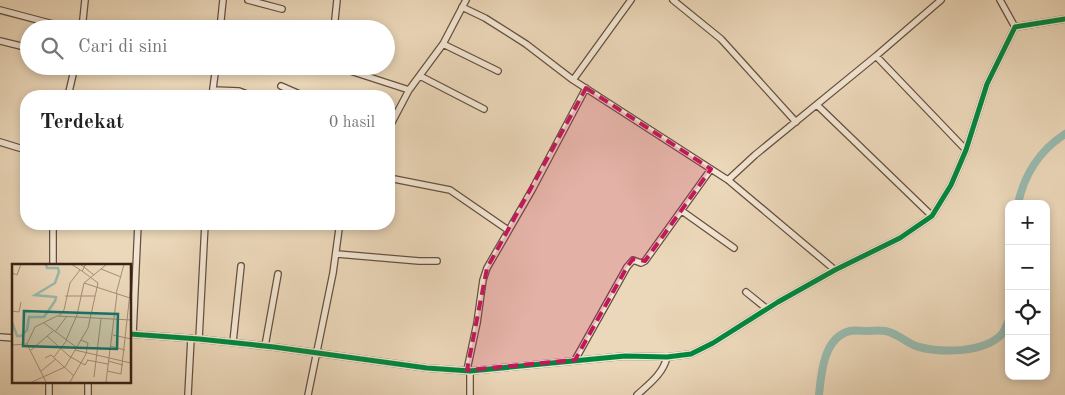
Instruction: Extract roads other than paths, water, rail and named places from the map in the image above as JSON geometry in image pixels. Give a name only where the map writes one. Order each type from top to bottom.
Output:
[{"type":"street","points":[[83,20],[85,0]]},
{"type":"street","points":[[221,20],[223,0]]},
{"type":"street","points":[[248,0],[282,9]]},
{"type":"street","points":[[335,20],[337,0]]},
{"type":"street","points":[[395,117],[409,90],[443,44],[466,0]]},
{"type":"street","points":[[573,80],[631,0]]},
{"type":"street","points":[[673,0],[721,39],[796,122]]},
{"type":"street","points":[[728,180],[755,155],[941,0]]},
{"type":"street","points":[[1000,0],[1015,27]]},
{"type":"street","points":[[462,7],[485,18],[526,44],[573,80],[728,180],[835,270]]},
{"type":"street","points":[[0,10],[38,20]]},
{"type":"street","points":[[1015,27],[1065,19]]},
{"type":"street","points":[[138,230],[132,334],[233,342],[427,368],[468,370],[575,360],[634,356],[666,357],[691,354],[713,343],[835,270],[900,238],[932,216],[950,185],[966,150],[987,84],[1015,27]]},
{"type":"street","points":[[0,41],[20,46]]},
{"type":"street","points":[[443,44],[498,71]]},
{"type":"street","points":[[876,56],[966,150]]},
{"type":"street","points":[[69,90],[73,75]]},
{"type":"street","points":[[212,90],[215,75]]},
{"type":"street","points":[[363,75],[409,90]]},
{"type":"street","points":[[420,76],[484,109]]},
{"type":"street","points":[[281,86],[290,90]]},
{"type":"street","points":[[470,395],[468,370],[483,280],[490,262],[532,190],[586,88]]},
{"type":"street","points":[[817,105],[932,216]]},
{"type":"street","points":[[0,142],[20,148]]},
{"type":"street","points":[[575,360],[627,267],[633,260],[641,263],[645,261],[711,169]]},
{"type":"street","points":[[395,179],[450,190],[508,230]]},
{"type":"street","points":[[682,211],[734,248]]},
{"type":"street","points":[[53,230],[53,264]]},
{"type":"street","points":[[199,339],[205,230]]},
{"type":"street","points":[[308,395],[336,254],[339,230]]},
{"type":"street","points":[[336,254],[437,261]]},
{"type":"street","points":[[233,342],[241,266]]},
{"type":"street","points":[[265,346],[278,274]]},
{"type":"street","points":[[746,292],[767,309]]},
{"type":"street","points":[[188,395],[191,338]]},
{"type":"street","points":[[637,395],[659,375],[665,365],[666,357]]},
{"type":"street","points":[[49,382],[49,395]]},
{"type":"street","points":[[88,382],[88,395]]},
{"type":"waterway","points":[[1019,200],[1024,183],[1034,164],[1056,140],[1065,134]]},
{"type":"waterway","points":[[819,395],[823,367],[829,348],[834,340],[850,331],[885,331],[919,347],[951,351],[985,345],[1002,334],[1005,329]]}]
